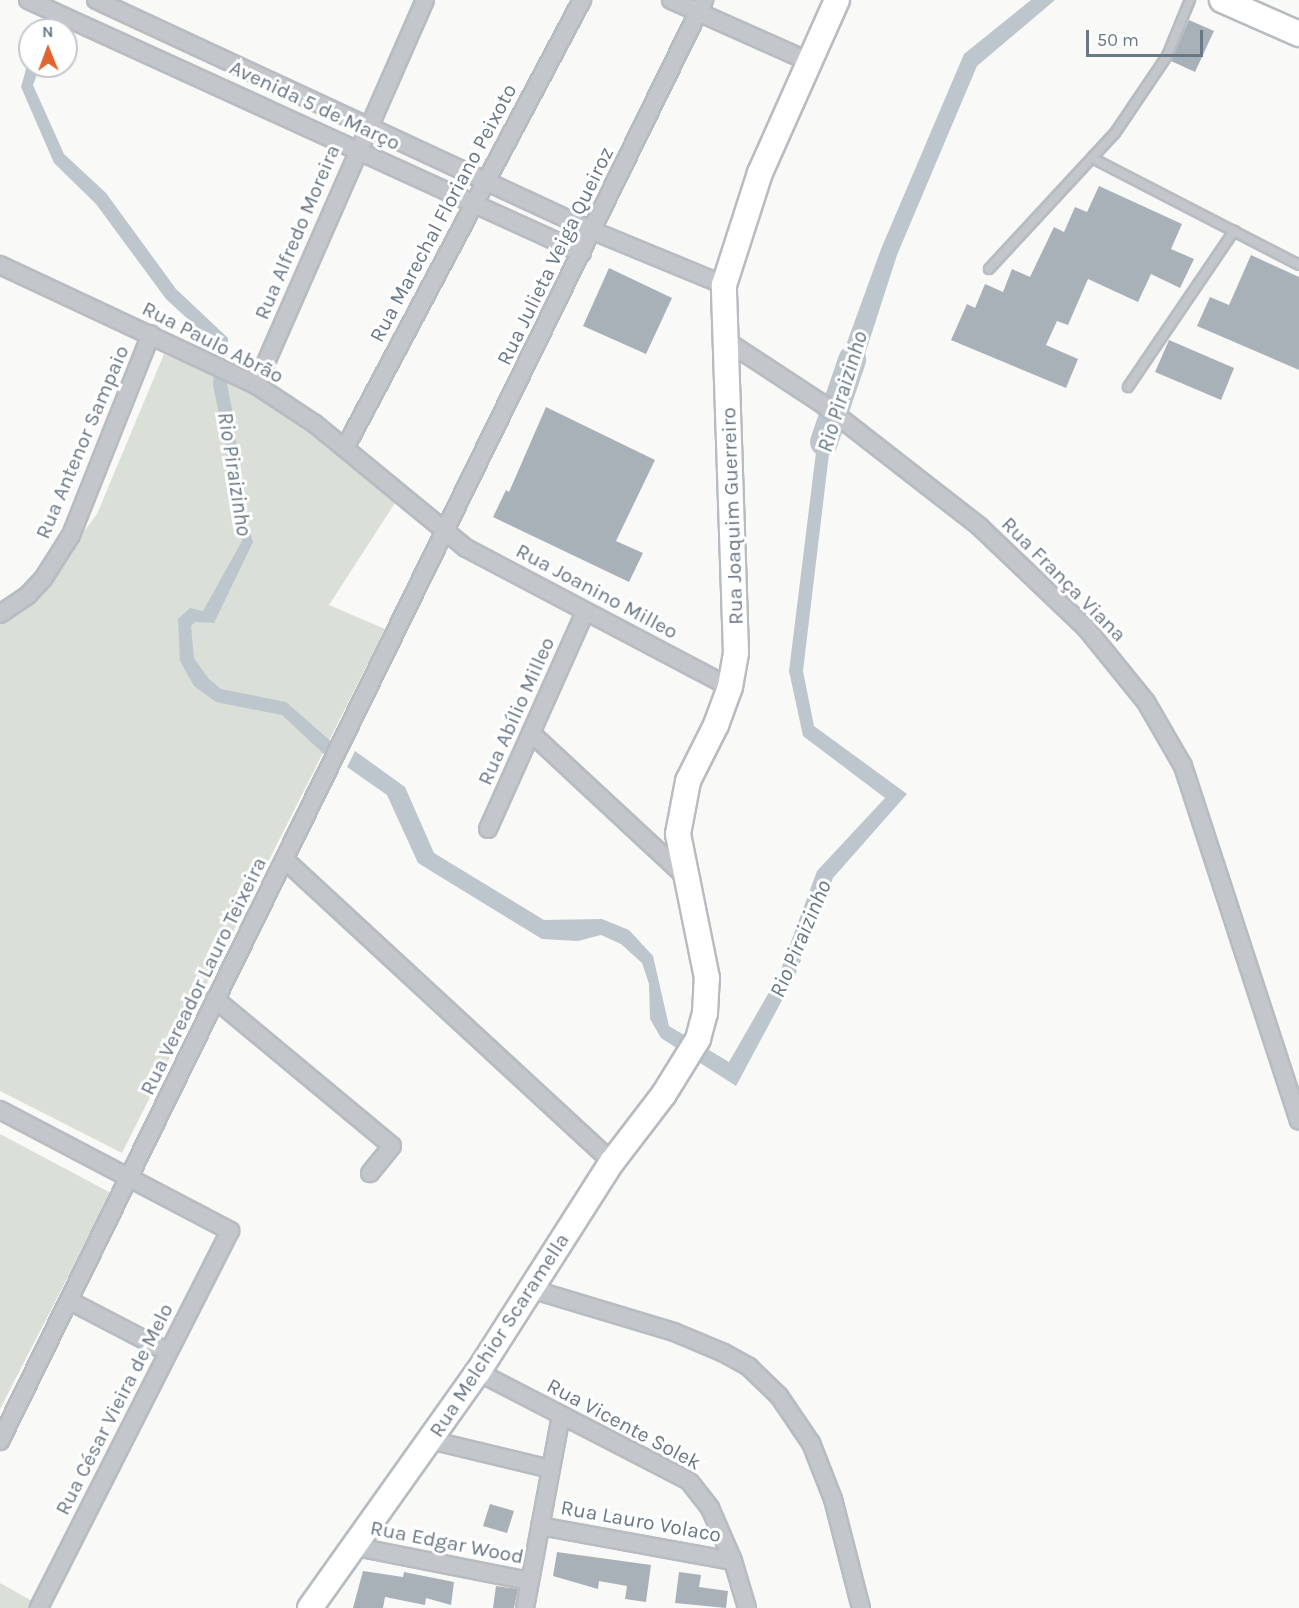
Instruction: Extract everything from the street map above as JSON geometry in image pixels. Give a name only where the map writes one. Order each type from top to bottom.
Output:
[{"type":"street","name":"Avenida 5 de Março","points":[[28,0],[357,148],[582,253]]},
{"type":"street","name":"Avenida 5 de Março","points":[[96,0],[593,231],[724,285]]},
{"type":"street","name":"Rua Alfredo Moreira","points":[[256,384],[357,148],[424,0]]},
{"type":"street","name":"Rua Marechal Floriano Peixoto","points":[[345,448],[472,203],[582,0]]},
{"type":"street","points":[[671,0],[700,6],[810,62]]},
{"type":"street","name":"Rua Joaquim Guerreiro","points":[[687,1061],[698,1039],[707,978],[678,834],[680,810],[688,781],[730,687],[738,621],[724,285],[760,173],[837,0]]},
{"type":"street","points":[[1222,0],[1299,34]]},
{"type":"street","name":"Rua Julieta Veiga Queiroz","points":[[446,530],[593,231],[700,6]]},
{"type":"street","points":[[144,52],[153,27]]},
{"type":"street","name":"Rua Paulo Abrão","points":[[0,265],[256,384],[345,448],[446,530]]},
{"type":"street","name":"Rua Antenor Sampaio","points":[[0,614],[33,591],[71,535],[151,334]]},
{"type":"street","name":"Rua França Viana","points":[[725,340],[820,403],[980,526],[1086,628],[1146,702],[1183,766],[1299,1120]]},
{"type":"street","name":"Rua Joanino Milleo","points":[[446,530],[466,548],[730,687]]},
{"type":"street","name":"Rua Vereador Lauro Teixeira","points":[[0,1441],[446,530]]},
{"type":"street","name":"Rua Abílio Milleo","points":[[488,829],[585,612]]},
{"type":"street","points":[[531,733],[685,876]]},
{"type":"street","points":[[285,860],[612,1162]]},
{"type":"street","points":[[216,999],[392,1146],[370,1173]]},
{"type":"street","name":"Rua Melchior Scaramella","points":[[310,1608],[356,1547],[478,1372],[612,1162],[687,1061]]},
{"type":"street","points":[[0,1110],[129,1179]]},
{"type":"street","name":"Rua César Vieira de Melo","points":[[39,1608],[230,1231],[129,1179]]},
{"type":"street","points":[[531,1289],[674,1332],[723,1353],[765,1382],[811,1443],[833,1499],[861,1608]]},
{"type":"street","points":[[70,1301],[168,1352]]},
{"type":"street","name":"Rua Vicente Solek","points":[[478,1372],[689,1481],[710,1508],[733,1561],[747,1608]]},
{"type":"street","points":[[525,1608],[561,1415]]},
{"type":"street","points":[[430,1440],[551,1469]]},
{"type":"street","name":"Rua Lauro Volaco","points":[[540,1526],[733,1561]]},
{"type":"street","name":"Rua Edgar Wood","points":[[356,1547],[530,1581]]},
{"type":"lane","points":[[989,269],[1115,133],[1167,56],[1190,0]]},
{"type":"lane","points":[[1092,158],[1299,265]]},
{"type":"lane","points":[[1128,387],[1234,231]]},
{"type":"shaded area","points":[[164,354],[260,394],[397,500],[329,605],[385,629],[122,1153],[0,1091],[0,620],[30,603],[97,514]]},
{"type":"shaded area","points":[[0,1134],[111,1193],[0,1409]]},
{"type":"shaded area","points":[[0,1583],[34,1602],[31,1608],[0,1608]]},
{"type":"water","points":[[1031,0],[1055,0],[977,66],[897,255],[849,404],[830,389],[881,249],[964,54]]},
{"type":"water","points":[[24,78],[36,78],[33,85],[64,154],[106,193],[176,289],[228,338],[227,357],[214,352],[215,344],[166,299],[96,204],[54,163],[21,87]]},
{"type":"water","points":[[214,368],[225,373],[235,425],[240,499],[253,542],[214,623],[195,622],[191,626],[194,658],[208,678],[221,689],[286,702],[334,744],[328,758],[282,715],[216,702],[194,686],[180,661],[178,619],[190,608],[203,611],[242,541],[229,501],[226,448],[213,385]]},
{"type":"water","points":[[828,412],[839,417],[831,437],[803,671],[814,726],[907,794],[833,878],[794,978],[736,1086],[661,1038],[650,1019],[649,984],[642,963],[621,944],[601,935],[578,941],[542,939],[418,863],[387,795],[347,767],[355,751],[405,787],[434,853],[544,920],[602,919],[629,930],[653,956],[669,1026],[729,1062],[779,975],[817,871],[885,798],[803,736],[789,671],[818,436]]},
{"type":"building","points":[[1189,20],[1214,31],[1195,72],[1171,61]]},
{"type":"building","points":[[1099,186],[1182,224],[1171,249],[1194,259],[1180,288],[1151,274],[1138,302],[1088,279],[1068,325],[1057,321],[1046,345],[1078,359],[1066,388],[951,340],[967,304],[975,308],[985,284],[1003,292],[1012,269],[1030,277],[1054,227],[1064,232],[1075,207],[1087,212]]},
{"type":"building","points":[[1251,255],[1299,277],[1299,370],[1197,326],[1210,297],[1229,305]]},
{"type":"building","points":[[609,268],[672,298],[646,354],[583,326]]},
{"type":"building","points":[[1169,340],[1234,368],[1221,400],[1155,372]]},
{"type":"building","points":[[546,407],[655,460],[616,541],[643,553],[629,582],[493,517],[506,490],[509,492]]},
{"type":"building","points":[[490,1504],[514,1511],[507,1533],[483,1526]]},
{"type":"building","points":[[557,1552],[651,1565],[646,1602],[625,1599],[627,1586],[599,1581],[598,1589],[553,1576]]},
{"type":"building","points":[[363,1571],[403,1577],[404,1572],[454,1582],[451,1605],[426,1598],[425,1605],[385,1597],[383,1608],[353,1608]]},
{"type":"building","points":[[679,1572],[701,1575],[699,1587],[728,1591],[726,1608],[675,1603]]},
{"type":"building","points":[[496,1586],[518,1589],[514,1608],[493,1608]]},
{"type":"waterway","name":"Rio Piraizinho","points":[[824,442],[852,360]]}]
